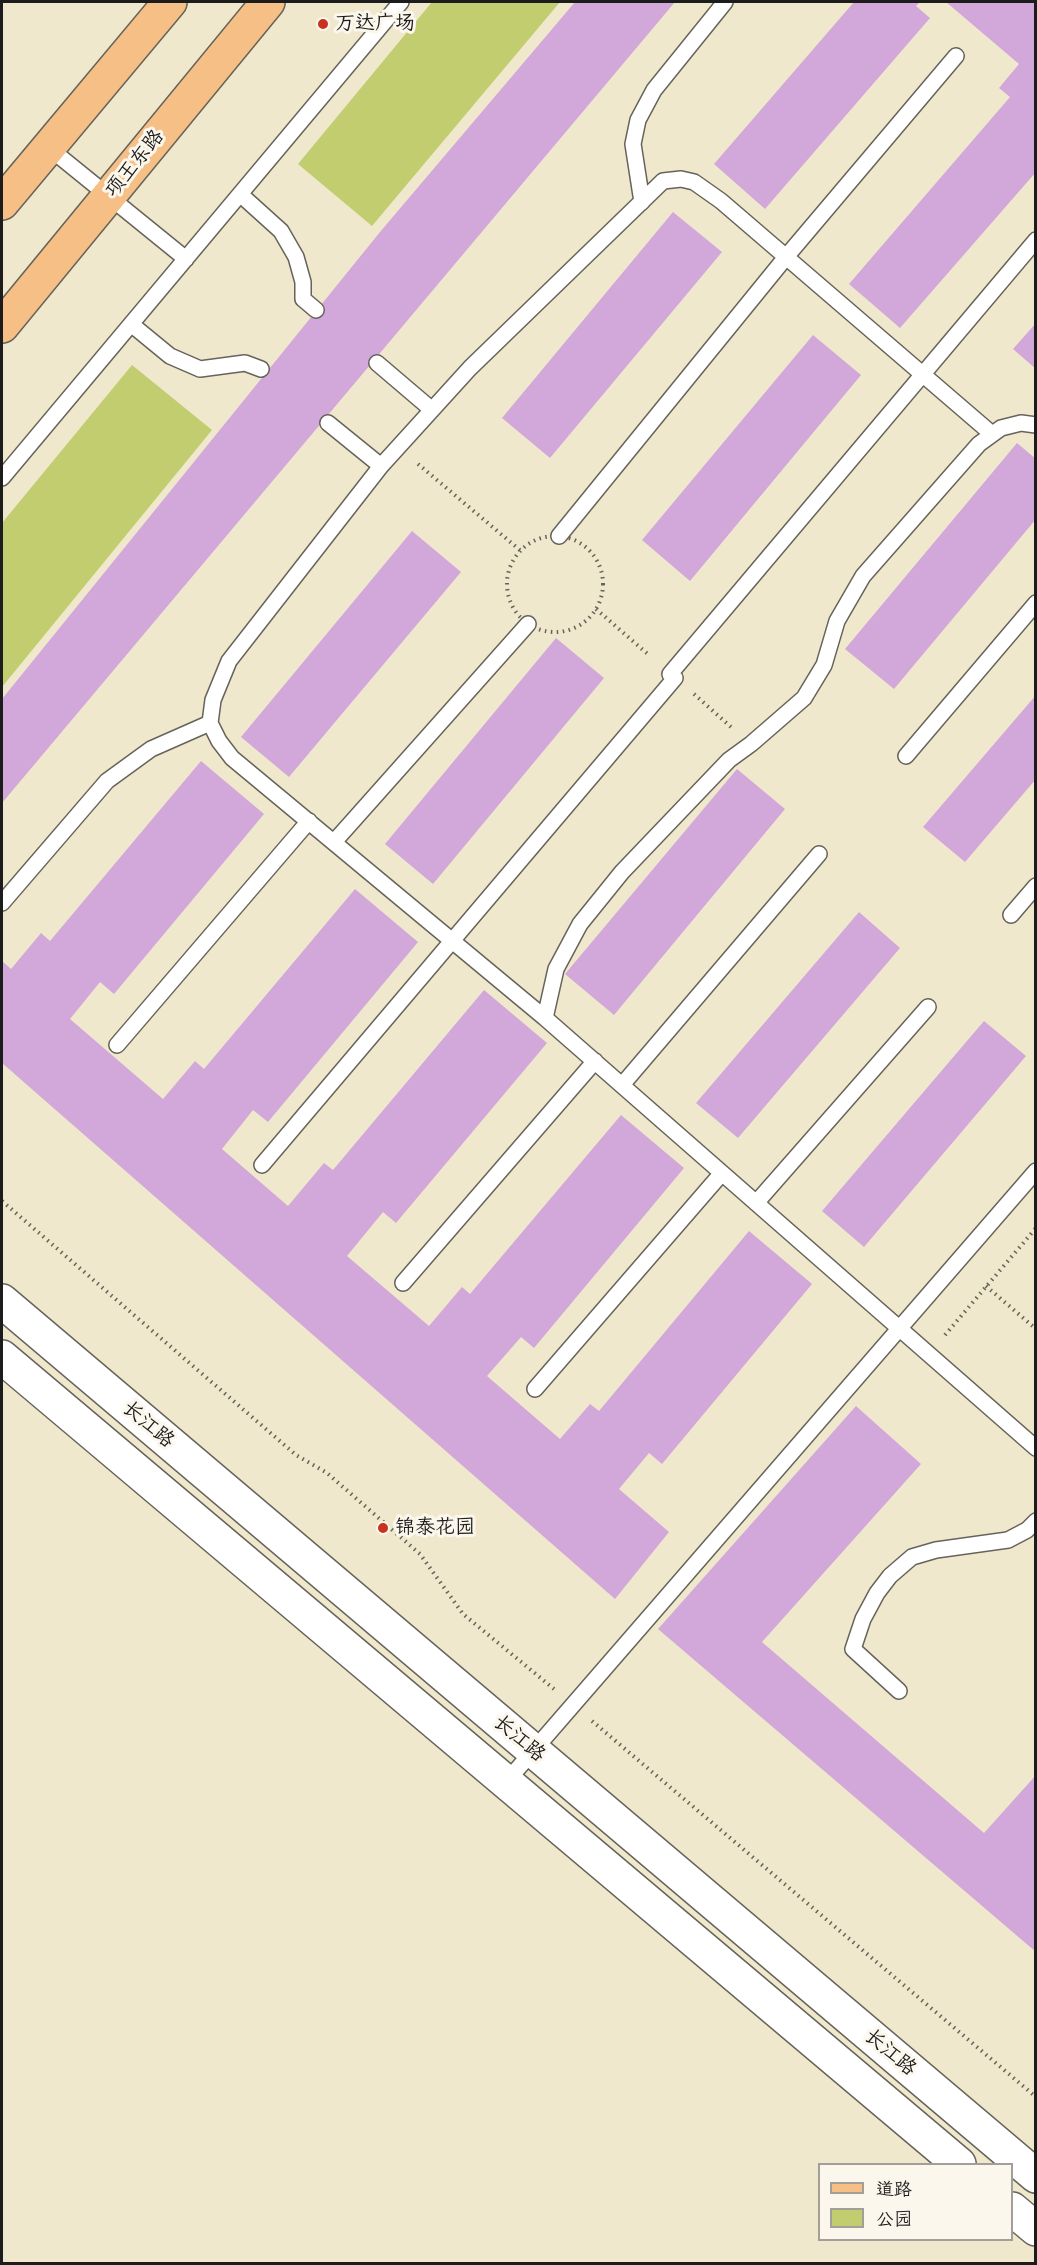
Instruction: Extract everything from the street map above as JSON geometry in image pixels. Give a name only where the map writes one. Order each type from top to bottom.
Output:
[{"type":"main road","points":[[2,203],[170,2]]},
{"type":"main road","name":"项王东路","points":[[2,326],[268,2]]},
{"type":"street","name":"长江路","points":[[2,1302],[1035,2176]]},
{"type":"street","name":"长江路","points":[[2,1357],[958,2163]]},
{"type":"street","points":[[1013,2211],[1035,2229]]},
{"type":"lane","points":[[2,478],[401,2]]},
{"type":"lane","points":[[642,202],[633,144],[638,120],[654,90],[725,2]]},
{"type":"lane","points":[[560,536],[786,257],[956,56]]},
{"type":"lane","points":[[48,147],[186,258]]},
{"type":"lane","points":[[992,434],[721,201],[694,182],[681,178],[663,181],[431,409],[381,466],[229,661],[213,700],[210,723],[219,741],[232,758],[546,1018],[1035,1448]]},
{"type":"lane","points":[[240,194],[281,231],[296,257],[303,282],[303,299],[316,310]]},
{"type":"lane","points":[[262,1165],[673,676],[1035,240]]},
{"type":"lane","points":[[130,324],[170,356],[200,369],[245,363],[261,369]]},
{"type":"lane","points":[[377,363],[431,409]]},
{"type":"lane","points":[[328,423],[381,466]]},
{"type":"lane","points":[[546,1018],[556,969],[580,924],[622,872],[729,760],[773,726],[804,698],[824,664],[837,621],[863,576],[979,444],[1001,428],[1021,423],[1035,425]]},
{"type":"lane","points":[[906,756],[1035,603]]},
{"type":"lane","points":[[334,842],[528,624]]},
{"type":"lane","points":[[2,903],[107,781],[151,749],[210,723]]},
{"type":"lane","points":[[117,1045],[309,821]]},
{"type":"lane","points":[[622,1085],[819,854]]},
{"type":"lane","points":[[1011,915],[1035,886]]},
{"type":"lane","points":[[756,1203],[928,1007]]},
{"type":"lane","points":[[403,1283],[595,1061]]},
{"type":"lane","points":[[507,1781],[1035,1171]]},
{"type":"lane","points":[[535,1389],[722,1173]]},
{"type":"lane","points":[[899,1691],[853,1649],[863,1619],[877,1593],[890,1576],[912,1557],[936,1550],[1008,1540],[1027,1530],[1035,1521]]},
{"type":"path","points":[[398,447],[521,551]]},
{"type":"path","points":[[560,536],[575,540],[588,549],[598,562],[603,578],[602,594],[596,609],[573,629],[558,632],[542,631],[528,624],[509,600],[507,584],[510,569],[521,551],[543,538],[560,536]]},
{"type":"path","points":[[2,1201],[296,1455],[327,1473],[420,1554],[463,1614],[1035,2097]]},
{"type":"path","points":[[929,1354],[1035,1228]]},
{"type":"path","points":[[986,1286],[1035,1329]]},
{"type":"green space","points":[[432,2],[560,2],[372,226],[298,164]]},
{"type":"green space","points":[[132,365],[212,430],[2,687],[2,523]]},
{"type":"building","points":[[575,2],[675,2],[2,803],[2,699],[380,232]]},
{"type":"building","points":[[854,2],[920,2],[916,6],[930,18],[765,209],[714,164]]},
{"type":"building","points":[[946,2],[1036,2],[1036,172],[900,328],[849,284],[1010,97],[999,88],[1019,64]]},
{"type":"building","points":[[673,212],[722,252],[550,458],[502,418]]},
{"type":"building","points":[[1036,323],[1036,369],[1013,349]]},
{"type":"building","points":[[813,335],[861,375],[690,581],[642,540]]},
{"type":"building","points":[[1017,443],[1036,459],[1036,519],[894,689],[845,649]]},
{"type":"building","points":[[412,531],[461,572],[289,777],[241,737]]},
{"type":"building","points":[[556,638],[604,678],[433,884],[385,844]]},
{"type":"building","points":[[1036,695],[1036,779],[965,862],[923,827]]},
{"type":"building","points":[[201,761],[264,814],[114,994],[100,982],[70,1019],[163,1099],[195,1061],[204,1069],[355,889],[418,942],[268,1122],[253,1110],[222,1149],[288,1206],[324,1163],[333,1170],[484,990],[547,1043],[396,1223],[383,1212],[347,1256],[429,1326],[462,1287],[470,1294],[621,1115],[684,1168],[534,1348],[521,1337],[487,1376],[560,1439],[590,1404],[599,1411],[749,1231],[812,1284],[662,1464],[649,1453],[619,1489],[669,1532],[615,1599],[2,1063],[2,961],[11,969],[41,933],[50,941]]},
{"type":"building","points":[[737,769],[785,809],[614,1015],[565,974]]},
{"type":"building","points":[[859,912],[900,948],[738,1138],[696,1103]]},
{"type":"building","points":[[984,1021],[1026,1056],[864,1247],[822,1211]]},
{"type":"building","points":[[856,1406],[921,1464],[762,1642],[984,1833],[1036,1775],[1036,1952],[658,1629]]},
{"type":"place","name":"万达广场","points":[[323,24]]},
{"type":"place","name":"锦泰花园","points":[[383,1528]]}]
